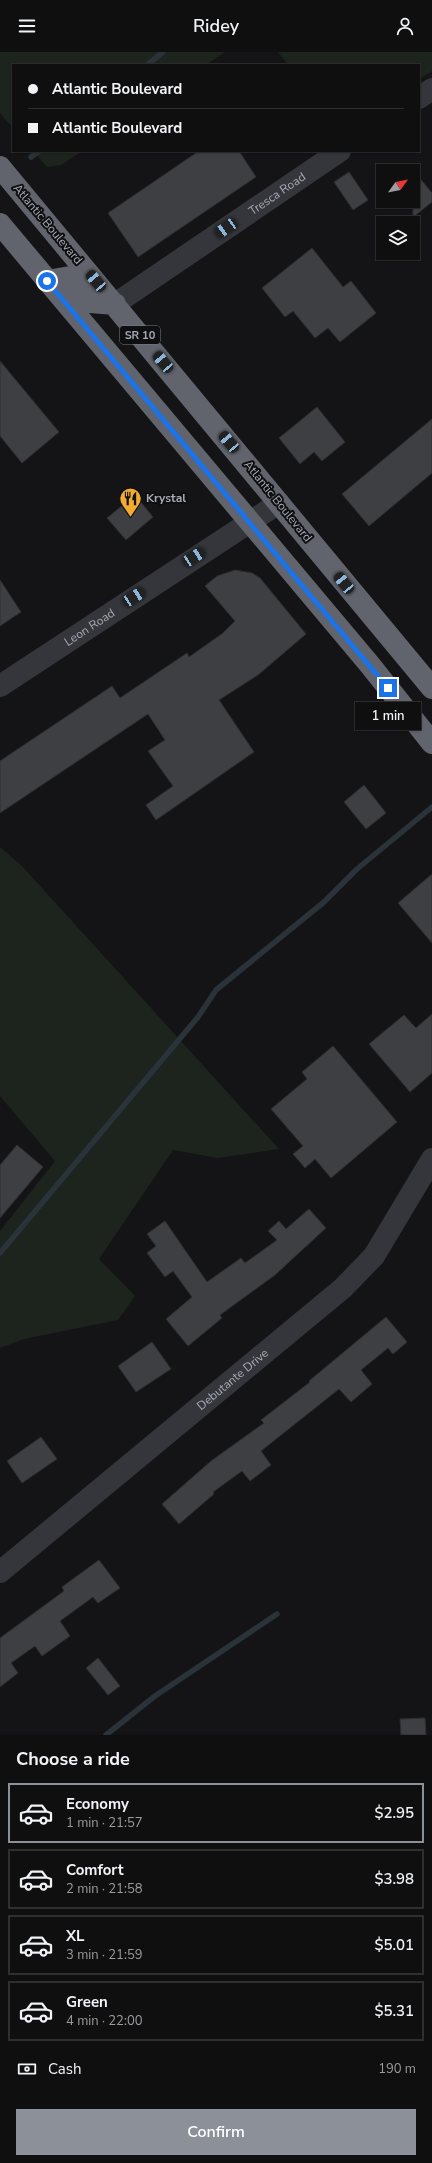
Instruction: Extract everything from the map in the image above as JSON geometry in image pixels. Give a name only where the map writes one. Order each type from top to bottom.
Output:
[{"type":"highway","name":"Atlantic Boulevard","points":[[0,167],[279,503],[398,650],[432,688]]},
{"type":"highway","name":"SR 10","points":[[0,224],[370,665],[432,743]]},
{"type":"highway","points":[[47,281],[70,278],[90,302],[114,304]]},
{"type":"street","points":[[420,97],[432,89]]},
{"type":"street","name":"Tresca Road","points":[[114,304],[339,152]]},
{"type":"street","name":"Leon Road","points":[[0,686],[279,503]]},
{"type":"street","name":"Debutante Drive","points":[[0,1572],[344,1288],[374,1256],[432,1159]]},
{"type":"shaded area","points":[[0,52],[225,52],[207,64],[12,64],[12,127],[0,113]]},
{"type":"shaded area","points":[[278,52],[432,52],[432,71],[420,79],[420,64],[287,64]]},
{"type":"shaded area","points":[[34,152],[80,152],[61,165],[47,167]]},
{"type":"shaded area","points":[[0,847],[22,866],[279,1149],[218,1158],[173,1150],[99,1259],[135,1296],[118,1320],[24,1339],[0,1348],[0,1231],[55,1161],[0,1096]]},
{"type":"building","points":[[198,152],[240,152],[256,177],[138,257],[108,213]]},
{"type":"building","points":[[349,172],[368,200],[353,210],[334,182]]},
{"type":"building","points":[[420,178],[432,193],[432,202],[413,216],[413,208],[420,208]]},
{"type":"building","points":[[312,248],[343,287],[351,281],[376,313],[340,342],[328,328],[315,338],[293,311],[285,317],[262,288]]},
{"type":"building","points":[[0,361],[59,432],[22,463],[0,436]]},
{"type":"building","points":[[317,407],[345,442],[322,461],[314,452],[300,464],[279,438]]},
{"type":"building","points":[[432,419],[432,473],[369,526],[342,494]]},
{"type":"building","name":"Krystal","points":[[135,495],[153,517],[126,540],[107,518]]},
{"type":"building","points":[[235,570],[252,573],[260,578],[306,634],[258,675],[219,700],[254,752],[156,820],[146,805],[173,786],[148,751],[165,740],[148,714],[0,813],[0,761],[112,686],[120,698],[187,653],[189,657],[223,633],[235,621],[205,586],[217,576]]},
{"type":"building","points":[[0,580],[21,612],[0,626]]},
{"type":"building","points":[[364,785],[386,813],[366,829],[344,802]]},
{"type":"building","points":[[432,874],[432,943],[398,903]]},
{"type":"building","points":[[432,1014],[432,1073],[410,1092],[369,1044],[404,1015],[416,1028]]},
{"type":"building","points":[[333,1046],[397,1122],[331,1178],[315,1159],[305,1168],[293,1154],[303,1146],[271,1109],[307,1079],[302,1072]]},
{"type":"building","points":[[17,1145],[43,1167],[0,1218],[0,1165]]},
{"type":"building","points":[[309,1209],[326,1228],[275,1275],[220,1315],[222,1318],[188,1346],[166,1319],[192,1297],[173,1271],[165,1277],[147,1253],[156,1246],[147,1234],[165,1221],[207,1282],[241,1258],[245,1263],[277,1240],[268,1231],[279,1221],[286,1229]]},
{"type":"building","points":[[386,1317],[407,1342],[393,1354],[388,1348],[361,1370],[372,1384],[351,1402],[339,1389],[261,1451],[271,1465],[250,1481],[242,1471],[213,1492],[214,1494],[179,1524],[162,1504],[211,1461],[264,1423],[261,1420],[310,1382],[309,1381]]},
{"type":"building","points":[[152,1342],[171,1369],[136,1392],[118,1366]]},
{"type":"building","points":[[41,1437],[57,1459],[22,1483],[7,1461]]},
{"type":"building","points":[[99,1560],[120,1588],[98,1603],[93,1597],[60,1621],[70,1636],[42,1656],[35,1646],[11,1663],[18,1673],[0,1687],[0,1638],[64,1591],[62,1587]]},
{"type":"building","points":[[98,1658],[120,1686],[108,1695],[86,1668]]},
{"type":"building","points":[[425,1718],[426,1735],[401,1735],[400,1719]]},
{"type":"waterway","points":[[148,64],[163,52]]},
{"type":"waterway","points":[[31,157],[38,152]]},
{"type":"waterway","points":[[0,1253],[198,1017],[216,990],[324,902],[357,869],[432,807]]},
{"type":"waterway","points":[[106,1735],[155,1696],[277,1614]]},
{"type":"place","name":"Krystal","points":[[130,518]]},
{"type":"route","points":[[47,281],[157,410],[388,688]]}]
